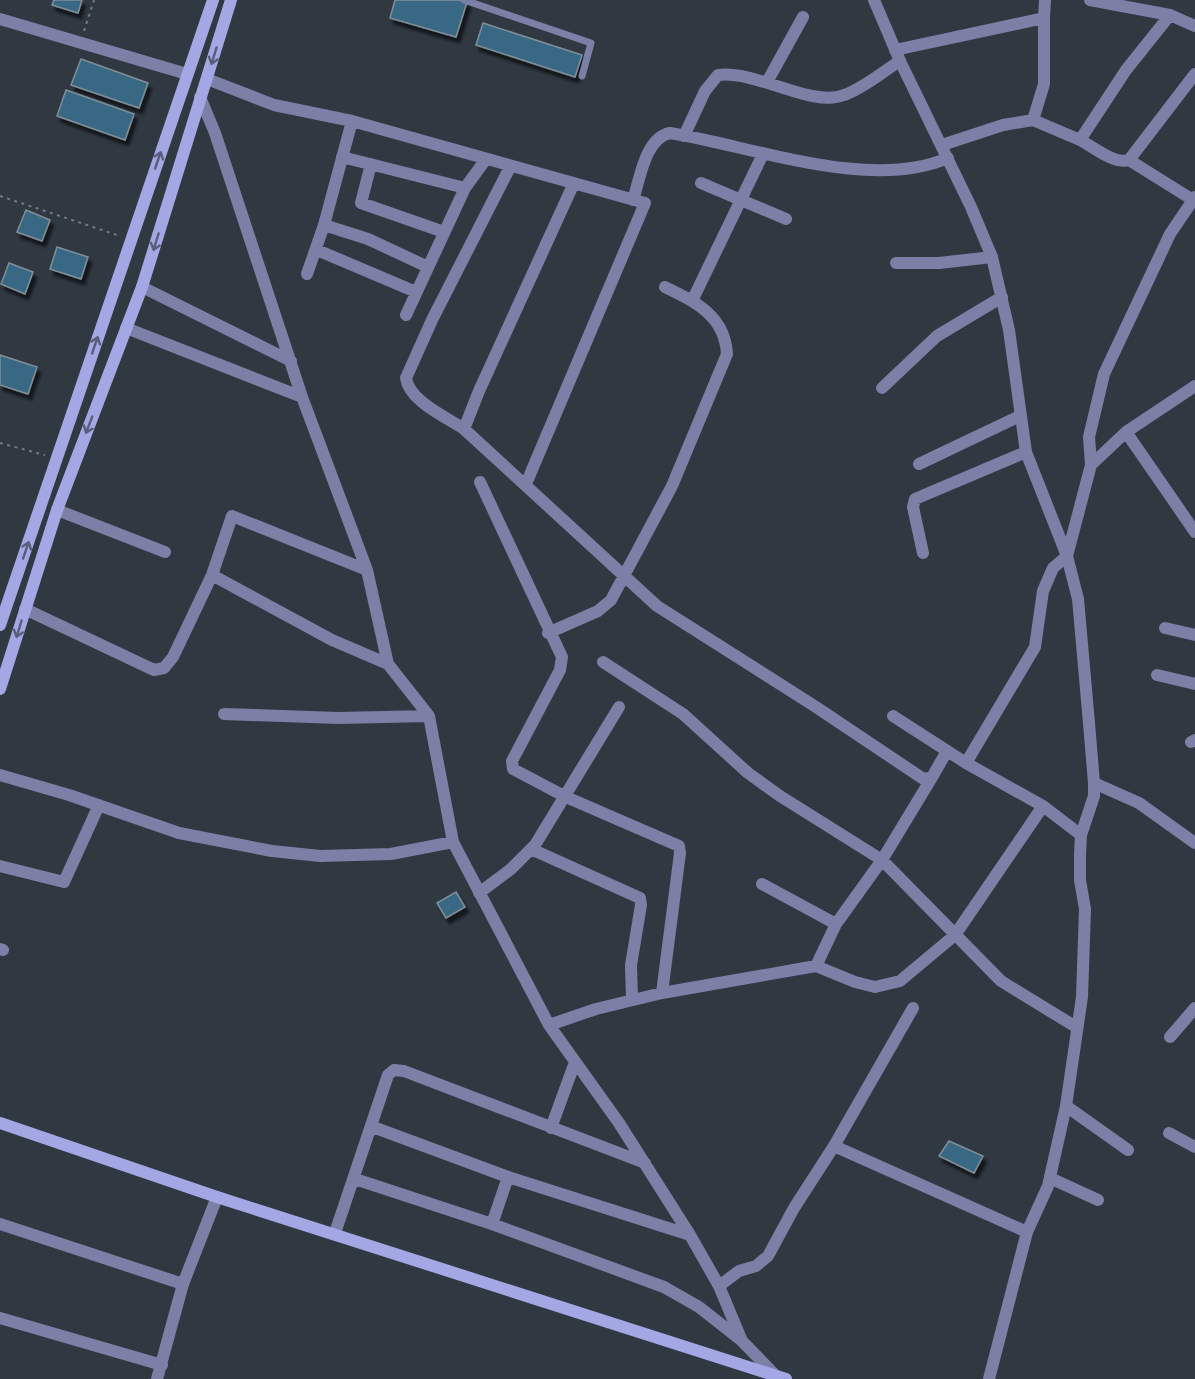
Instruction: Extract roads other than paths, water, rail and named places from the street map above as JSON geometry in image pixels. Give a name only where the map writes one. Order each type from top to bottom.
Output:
[{"type":"main road","points":[[0,625],[213,0]]},
{"type":"main road","points":[[0,689],[57,510],[142,287],[231,0]]},
{"type":"main road","points":[[0,1122],[217,1197],[780,1377]]},
{"type":"street","points":[[874,0],[897,56],[942,145],[992,257],[1002,297],[1026,452],[1067,556],[1078,599],[1094,783],[1094,796],[1081,835],[1080,880],[1085,909],[1082,997],[1066,1106],[1050,1178],[1028,1232],[989,1379]]},
{"type":"street","points":[[1033,120],[1044,84],[1045,0]]},
{"type":"street","points":[[1090,0],[1170,15],[1195,26]]},
{"type":"street","points":[[1080,140],[1126,70],[1170,15]]},
{"type":"street","points":[[766,82],[803,17]]},
{"type":"street","points":[[684,136],[713,78],[731,73],[818,97],[833,98],[855,90],[897,56],[1044,18]]},
{"type":"street","points":[[0,20],[79,45],[187,74]]},
{"type":"street","points":[[942,145],[1003,126],[1033,120],[1123,162],[1129,160],[1195,74]]},
{"type":"street","points":[[207,79],[274,105],[352,121],[645,203],[526,484]]},
{"type":"street","points":[[200,97],[219,144],[302,397],[367,570],[388,664],[429,716],[453,842],[549,1025],[645,1163],[690,1235],[719,1286],[742,1341]]},
{"type":"street","points":[[307,274],[324,225],[352,121]]},
{"type":"street","points":[[633,200],[655,141],[663,134],[684,136],[763,154],[867,170],[923,166],[948,158]]},
{"type":"street","points":[[692,301],[763,154]]},
{"type":"street","points":[[342,157],[465,188]]},
{"type":"street","points":[[406,315],[465,188],[486,159]]},
{"type":"street","points":[[966,763],[1035,647],[1043,591],[1053,568],[1067,556],[1091,465],[1089,437],[1104,374],[1170,234],[1194,199],[1129,160]]},
{"type":"street","points":[[371,164],[361,203],[444,232]]},
{"type":"street","points":[[510,167],[432,320],[406,378],[407,387],[416,396],[464,429],[657,606],[816,707],[922,778],[931,778]]},
{"type":"street","points":[[464,429],[479,391],[574,183]]},
{"type":"street","points":[[700,183],[786,219]]},
{"type":"street","points":[[324,225],[368,239],[428,267]]},
{"type":"street","points":[[316,250],[416,292]]},
{"type":"street","points":[[896,263],[939,263],[992,257]]},
{"type":"street","points":[[142,287],[291,361]]},
{"type":"street","points":[[548,633],[606,606],[672,486],[727,354],[718,324],[710,313],[665,287]]},
{"type":"street","points":[[882,388],[937,336],[1002,297]]},
{"type":"street","points":[[126,328],[302,397]]},
{"type":"street","points":[[1091,465],[1126,432],[1195,386]]},
{"type":"street","points":[[919,465],[1020,416]]},
{"type":"street","points":[[1126,432],[1195,532]]},
{"type":"street","points":[[923,553],[913,507],[915,499],[1026,452]]},
{"type":"street","points":[[480,482],[548,633],[562,657],[563,664],[512,761],[513,769],[566,797],[679,846],[662,993]]},
{"type":"street","points":[[57,510],[165,552]]},
{"type":"street","points":[[25,609],[154,670],[164,668],[173,657],[212,575],[232,516],[367,570]]},
{"type":"street","points":[[212,575],[332,640],[388,664]]},
{"type":"street","points":[[1166,628],[1195,635]]},
{"type":"street","points":[[603,662],[683,714],[748,773],[780,796],[882,861],[1001,981],[1076,1027]]},
{"type":"street","points":[[1156,675],[1195,684]]},
{"type":"street","points":[[479,892],[511,869],[531,849],[566,797],[619,707]]},
{"type":"street","points":[[224,714],[338,718],[429,716]]},
{"type":"street","points":[[893,716],[966,763],[1043,806],[1081,835]]},
{"type":"street","points":[[816,966],[836,924],[882,861],[947,751]]},
{"type":"street","points":[[0,775],[99,805],[179,833],[281,852],[320,855],[391,854],[453,842]]},
{"type":"street","points":[[1094,783],[1139,802],[1195,843]]},
{"type":"street","points":[[0,867],[64,882],[99,805]]},
{"type":"street","points":[[549,1025],[662,993],[816,966],[855,982],[875,987],[900,981],[955,935],[1043,806]]},
{"type":"street","points":[[531,849],[640,898],[641,905],[631,965],[632,1000]]},
{"type":"street","points":[[762,884],[836,924]]},
{"type":"street","points":[[719,1286],[739,1271],[756,1266],[768,1256],[794,1208],[834,1146],[914,1008]]},
{"type":"street","points":[[1170,1037],[1195,1008]]},
{"type":"street","points":[[551,1128],[575,1062]]},
{"type":"street","points":[[335,1233],[373,1126],[388,1075],[394,1070],[404,1071],[645,1163]]},
{"type":"street","points":[[1066,1106],[1128,1150]]},
{"type":"street","points":[[373,1126],[508,1177],[690,1235]]},
{"type":"street","points":[[1169,1132],[1195,1147]]},
{"type":"street","points":[[834,1146],[1028,1232]]},
{"type":"street","points":[[492,1224],[508,1177]]},
{"type":"street","points":[[1050,1178],[1098,1200]]},
{"type":"street","points":[[355,1179],[492,1224],[677,1292],[742,1341],[780,1377]]},
{"type":"street","points":[[157,1379],[183,1284],[217,1197]]},
{"type":"street","points":[[0,1224],[183,1284]]},
{"type":"street","points":[[0,1318],[162,1365]]},
{"type":"lane","points":[[464,0],[591,43],[582,76]]}]
